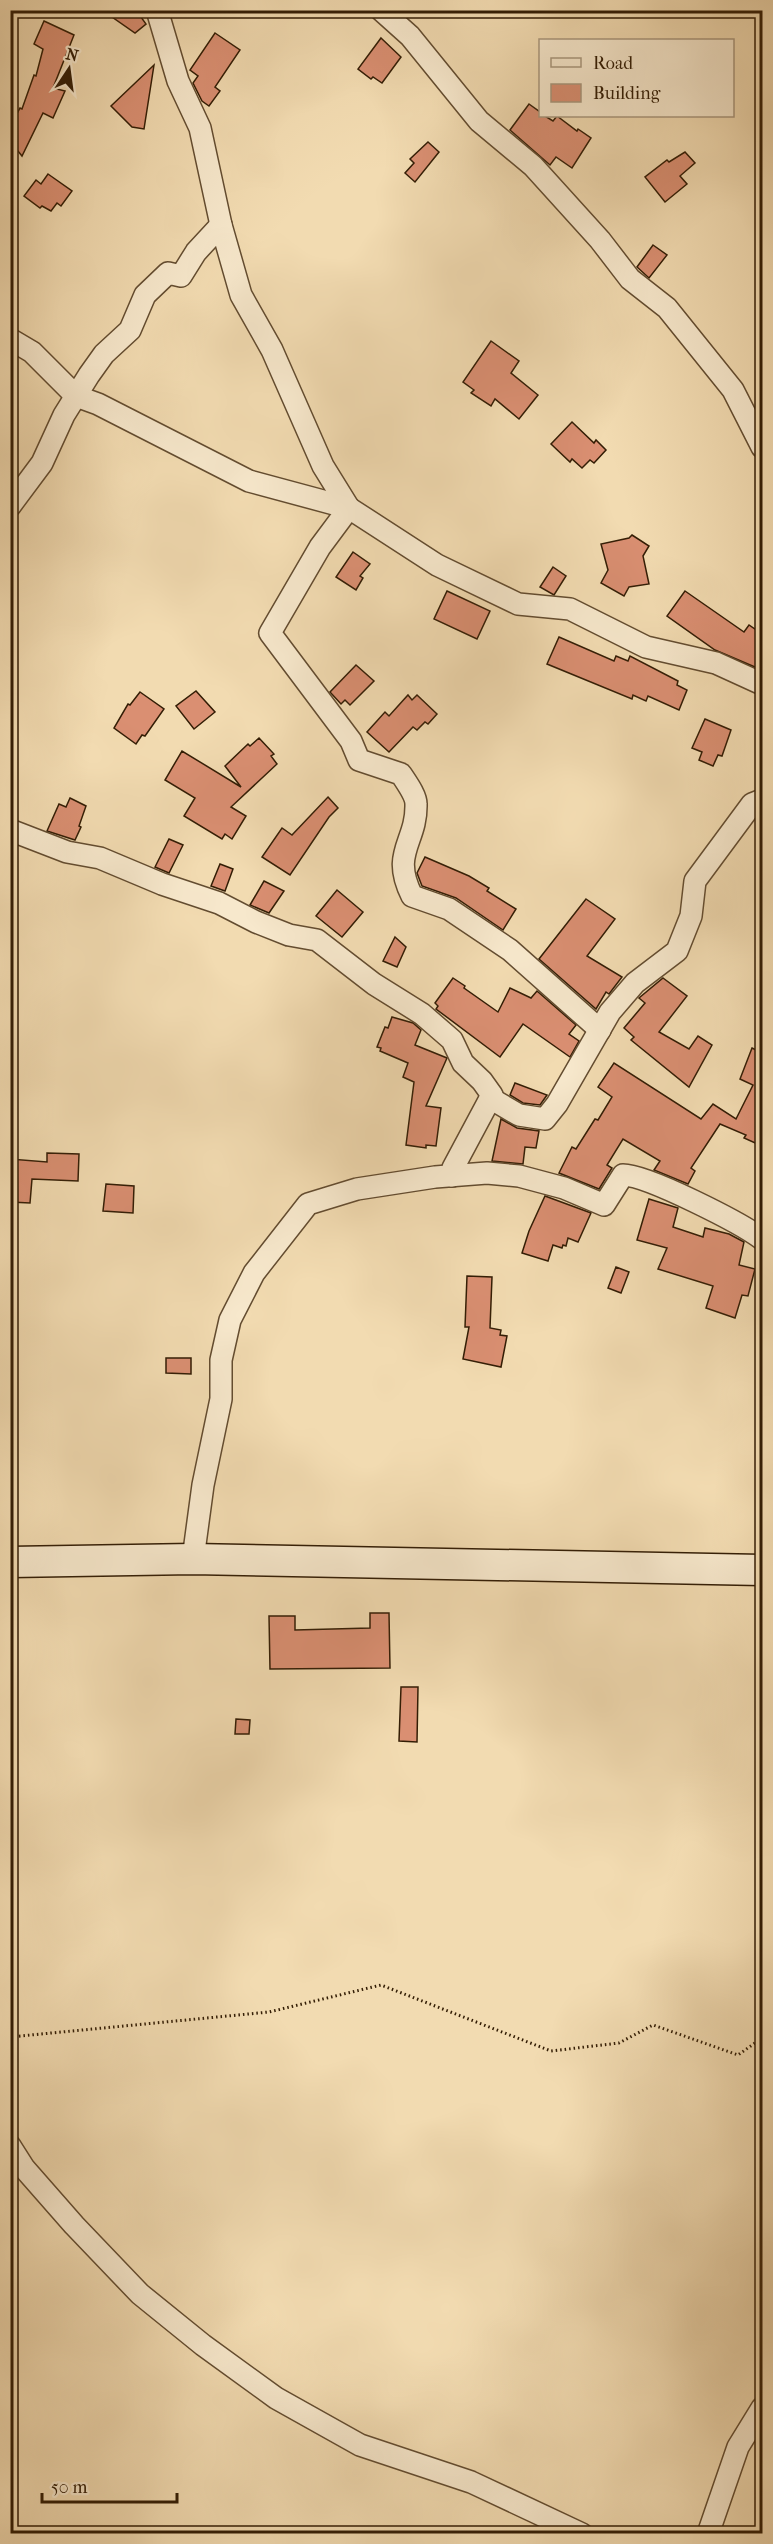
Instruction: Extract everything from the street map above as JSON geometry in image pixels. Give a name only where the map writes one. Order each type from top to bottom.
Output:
[{"type":"street","points":[[157,10],[177,81],[200,128],[221,225],[241,295],[272,350],[323,466],[349,508]]},
{"type":"street","points":[[381,10],[410,36],[480,121],[533,166],[600,240],[630,279],[667,308],[733,390],[762,447]]},
{"type":"street","points":[[10,506],[42,464],[64,415],[104,354],[130,330],[145,296],[168,273],[181,276],[196,252],[221,225]]},
{"type":"street","points":[[10,339],[32,352],[76,396],[98,404],[249,481],[349,508],[437,565],[518,604],[570,609],[646,647],[716,663],[762,684]]},
{"type":"street","points":[[349,508],[320,547],[270,633],[351,741],[359,760],[401,774],[417,802],[412,830],[402,859],[405,881],[412,896],[449,909],[510,950],[600,1030]]},
{"type":"street","points":[[490,1098],[519,1115],[545,1119],[557,1104],[610,1012],[635,983],[677,951],[691,916],[695,881],[752,804],[762,800]]},
{"type":"street","points":[[10,830],[67,852],[100,858],[162,884],[219,903],[256,922],[289,935],[317,940],[374,984],[422,1014],[452,1040],[463,1063],[482,1081],[492,1095],[453,1168],[452,1176]]},
{"type":"street","points":[[192,1559],[203,1485],[221,1399],[221,1360],[230,1320],[254,1273],[308,1204],[357,1190],[487,1173],[519,1176],[564,1188],[603,1205],[623,1175],[634,1175],[691,1201],[762,1239]]},
{"type":"street","points":[[10,1562],[192,1559],[762,1570]]},
{"type":"street","points":[[10,2146],[24,2168],[74,2225],[141,2294],[202,2345],[276,2398],[360,2445],[471,2482],[582,2534]]},
{"type":"street","points":[[708,2534],[738,2447],[762,2408]]},
{"type":"path","points":[[10,2037],[269,2012],[381,1985],[551,2051],[619,2043],[653,2025],[738,2055],[762,2038]]},
{"type":"building","points":[[102,10],[136,10],[146,24],[135,33]]},
{"type":"building","points":[[44,21],[74,35],[53,88],[65,91],[53,118],[43,113],[22,156],[18,151],[10,158],[10,127],[20,108],[22,109],[34,75],[36,76],[43,49],[34,44]]},
{"type":"building","points":[[215,33],[240,50],[215,87],[220,91],[209,106],[202,101],[193,83],[198,76],[190,70]]},
{"type":"building","points":[[381,38],[401,57],[382,83],[373,77],[371,79],[358,69]]},
{"type":"building","points":[[154,65],[144,129],[132,127],[111,106]]},
{"type":"building","points":[[529,104],[539,111],[539,117],[547,117],[553,121],[558,117],[591,138],[572,168],[556,157],[550,165],[510,130]]},
{"type":"building","points":[[428,142],[439,152],[415,182],[405,173],[414,163],[410,159]]},
{"type":"building","points":[[685,152],[695,163],[680,176],[687,184],[665,202],[645,177],[667,160],[669,162]]},
{"type":"building","points":[[48,174],[72,191],[61,206],[57,203],[51,211],[42,206],[40,208],[24,196],[36,180],[41,184]]},
{"type":"building","points":[[653,245],[667,255],[649,278],[637,267]]},
{"type":"building","points":[[491,341],[519,361],[511,373],[538,395],[519,419],[495,399],[491,406],[471,393],[474,390],[463,382]]},
{"type":"building","points":[[572,422],[594,443],[596,440],[606,450],[594,463],[590,460],[582,468],[572,459],[570,462],[551,444]]},
{"type":"building","points":[[632,535],[649,546],[643,556],[649,584],[629,587],[624,596],[601,583],[608,570],[601,544],[629,538]]},
{"type":"building","points":[[353,552],[370,564],[360,576],[363,578],[356,590],[336,577]]},
{"type":"building","points":[[553,567],[566,576],[554,595],[540,587]]},
{"type":"building","points":[[447,591],[490,611],[477,639],[434,619]]},
{"type":"building","points":[[685,591],[744,632],[749,625],[762,634],[762,670],[715,650],[667,616]]},
{"type":"building","points":[[559,637],[614,661],[616,656],[628,661],[630,656],[678,681],[677,685],[687,690],[679,710],[648,696],[646,701],[633,695],[632,699],[547,664]]},
{"type":"building","points":[[356,665],[374,681],[350,705],[345,700],[341,704],[330,692]]},
{"type":"building","points":[[196,691],[215,712],[194,729],[176,706]]},
{"type":"building","points":[[140,692],[164,709],[145,736],[142,735],[136,744],[114,728],[128,704],[130,705]]},
{"type":"building","points":[[408,695],[412,700],[417,695],[437,714],[428,724],[425,722],[417,730],[413,727],[389,752],[367,732],[385,712],[389,716]]},
{"type":"building","points":[[705,719],[731,730],[722,756],[718,755],[713,766],[699,760],[702,752],[692,748]]},
{"type":"building","points":[[259,738],[274,754],[271,756],[277,764],[231,807],[246,816],[232,839],[225,834],[222,839],[184,816],[195,798],[165,780],[182,751],[241,787],[225,766],[248,744],[250,746]]},
{"type":"building","points":[[328,797],[338,808],[329,817],[290,875],[262,857],[282,828],[292,835]]},
{"type":"building","points":[[70,798],[86,806],[75,840],[47,831],[59,804],[66,807]]},
{"type":"building","points":[[169,839],[183,845],[169,873],[155,867]]},
{"type":"building","points":[[425,857],[469,876],[489,888],[487,891],[516,909],[503,930],[456,898],[422,886],[417,873]]},
{"type":"building","points":[[220,864],[233,869],[225,891],[211,886]]},
{"type":"building","points":[[264,881],[284,891],[269,913],[250,905]]},
{"type":"building","points":[[337,890],[363,912],[342,937],[316,916]]},
{"type":"building","points":[[586,899],[615,919],[587,956],[622,977],[609,994],[606,992],[596,1009],[539,959]]},
{"type":"building","points":[[395,937],[406,947],[397,967],[383,961]]},
{"type":"building","points":[[453,978],[498,1012],[510,988],[531,998],[537,991],[576,1025],[569,1034],[579,1041],[570,1057],[523,1024],[500,1057],[436,1009],[438,1006],[435,1003]]},
{"type":"building","points":[[663,978],[687,996],[659,1032],[689,1049],[698,1036],[712,1045],[689,1087],[631,1040],[634,1037],[624,1028],[645,1003],[639,998]]},
{"type":"building","points":[[392,1017],[413,1023],[421,1030],[415,1045],[447,1058],[426,1106],[441,1108],[436,1146],[426,1145],[426,1148],[406,1145],[414,1082],[403,1077],[408,1063],[380,1051],[381,1048],[377,1047]]},
{"type":"building","points":[[752,1048],[762,1053],[762,1146],[744,1138],[746,1135],[720,1124],[691,1168],[695,1171],[688,1184],[654,1170],[660,1161],[623,1139],[607,1165],[612,1168],[599,1189],[559,1173],[572,1147],[576,1149],[612,1097],[598,1087],[614,1063],[701,1119],[713,1104],[736,1119],[753,1085],[740,1079]]},
{"type":"building","points":[[515,1083],[547,1095],[540,1105],[523,1103],[510,1095]]},
{"type":"building","points":[[501,1119],[517,1128],[539,1131],[536,1148],[525,1147],[523,1164],[492,1161]]},
{"type":"building","points":[[47,1153],[79,1154],[78,1181],[32,1179],[30,1203],[10,1202],[10,1159],[47,1162]]},
{"type":"building","points":[[106,1184],[134,1186],[133,1213],[103,1211]]},
{"type":"building","points":[[545,1196],[591,1213],[578,1242],[568,1238],[566,1246],[563,1245],[562,1248],[553,1245],[548,1261],[522,1253]]},
{"type":"building","points":[[649,1199],[678,1208],[673,1227],[703,1237],[705,1228],[729,1234],[744,1242],[739,1265],[755,1269],[748,1296],[742,1295],[735,1318],[706,1308],[713,1286],[658,1269],[667,1248],[637,1240]]},
{"type":"building","points":[[616,1267],[629,1272],[621,1293],[608,1288]]},
{"type":"building","points":[[467,1276],[492,1277],[490,1328],[501,1330],[500,1335],[507,1336],[501,1367],[463,1359],[469,1327],[465,1327]]},
{"type":"building","points":[[166,1358],[191,1358],[191,1374],[166,1373]]},
{"type":"building","points":[[370,1613],[389,1613],[390,1668],[270,1669],[269,1616],[295,1616],[295,1630],[370,1628]]},
{"type":"building","points":[[401,1687],[418,1687],[417,1742],[399,1741]]},
{"type":"building","points":[[236,1719],[250,1720],[249,1734],[235,1734]]}]
